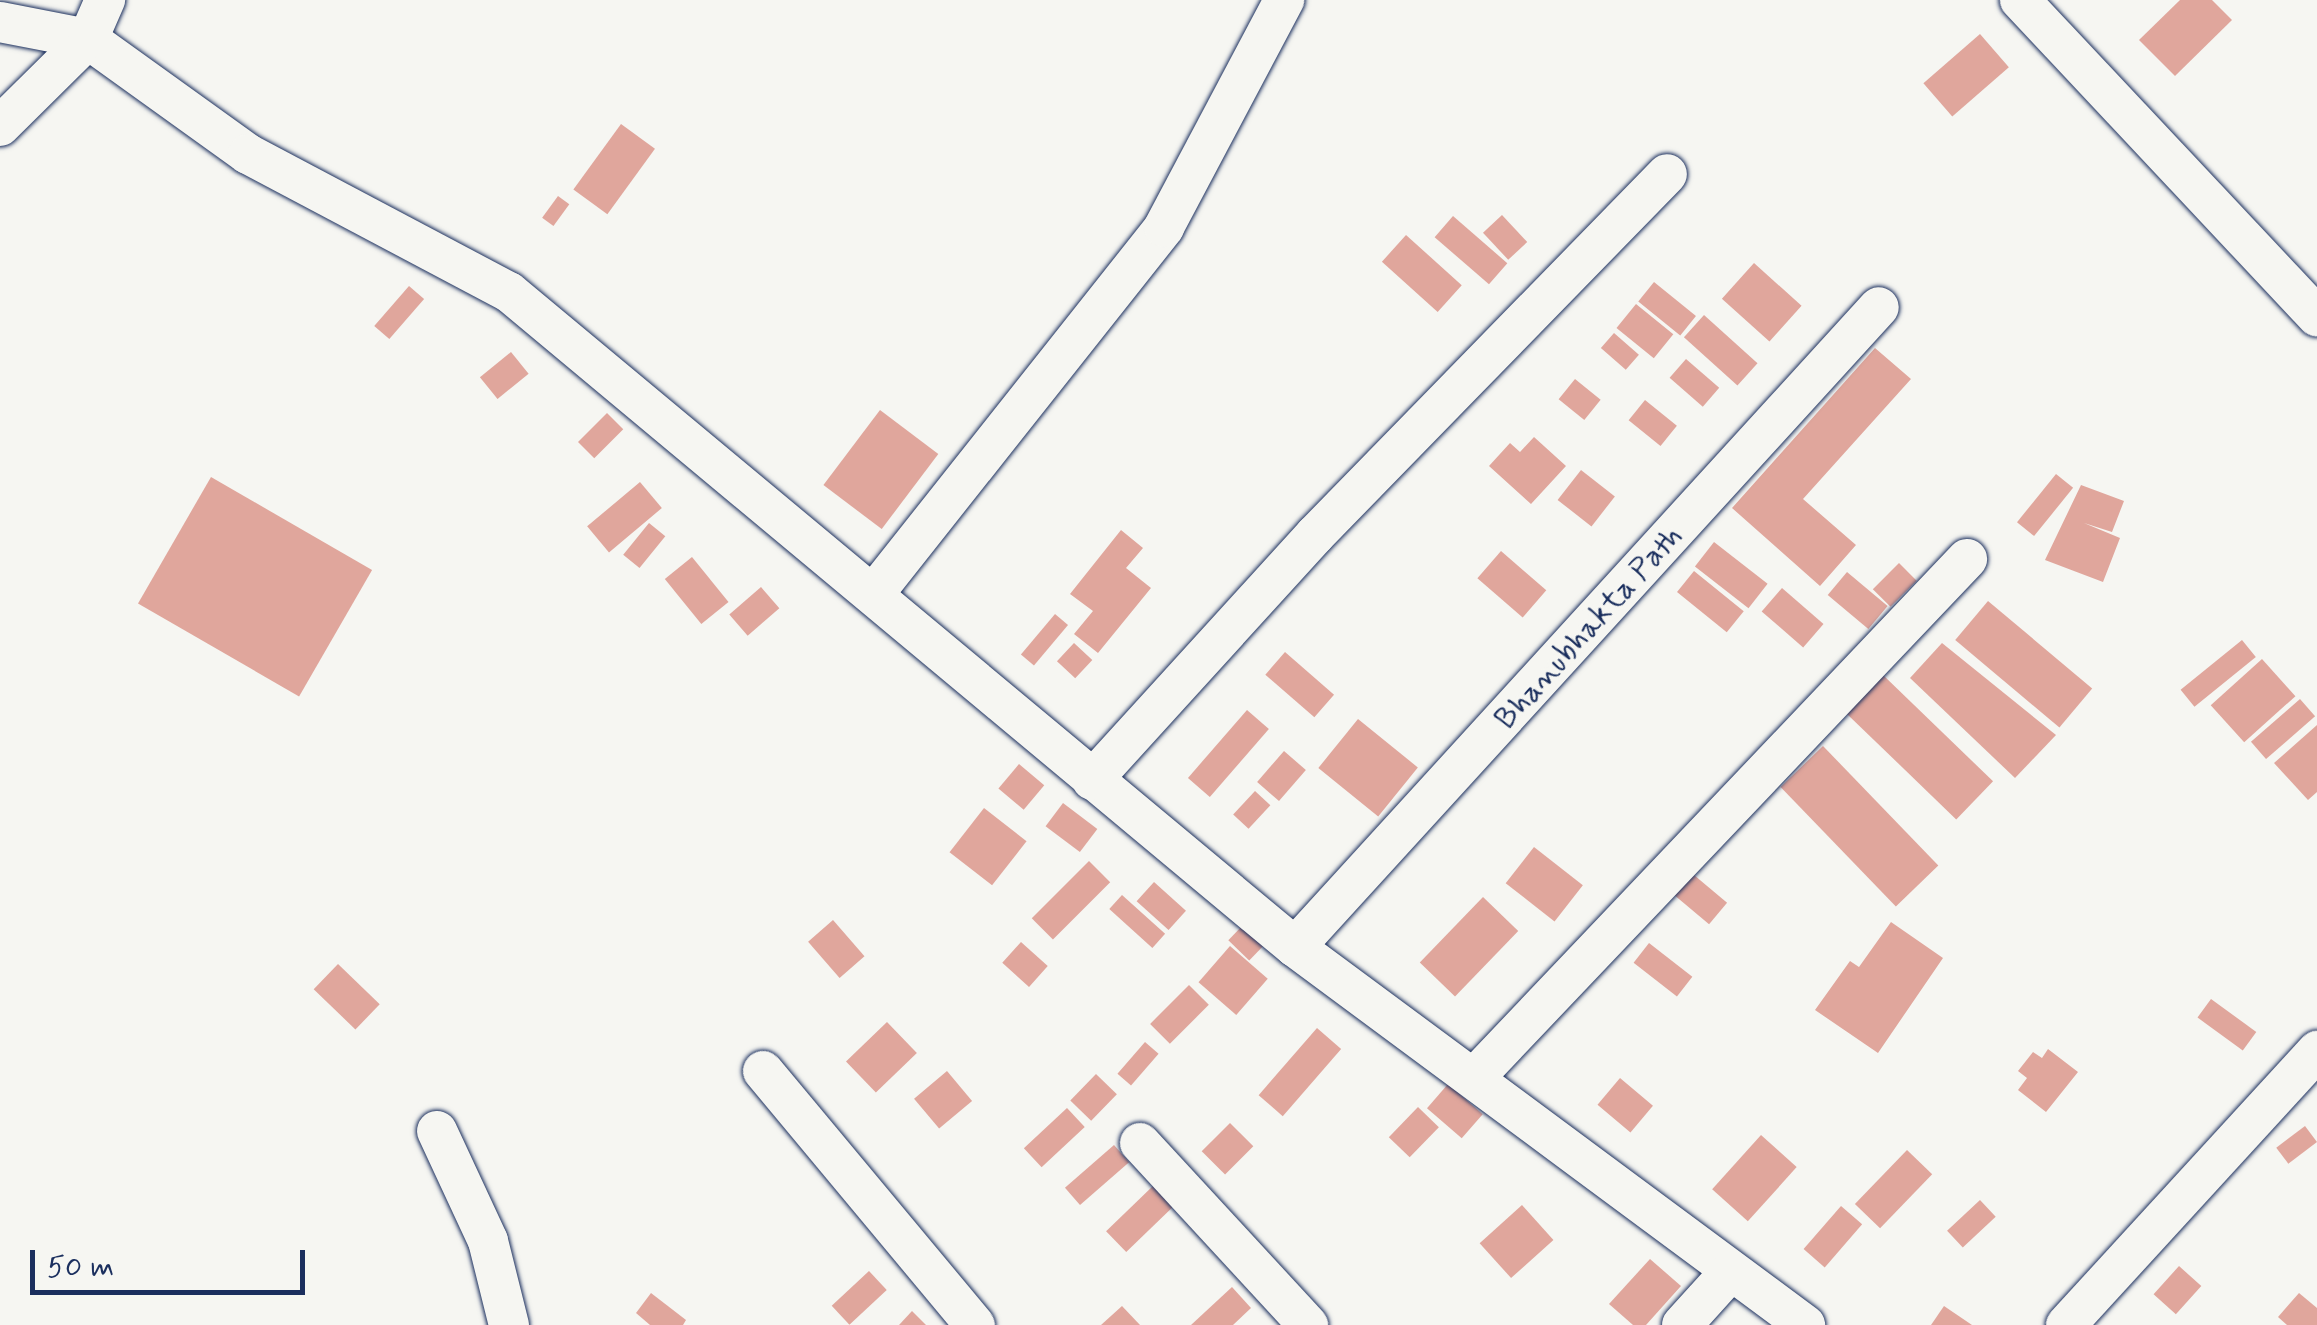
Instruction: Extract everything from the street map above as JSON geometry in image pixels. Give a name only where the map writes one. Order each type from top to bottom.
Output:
[{"type":"street","points":[[0,126],[88,40],[105,0]]},
{"type":"street","points":[[876,591],[1164,227],[1284,0]]},
{"type":"street","points":[[2020,0],[2317,316]]},
{"type":"street","points":[[0,22],[88,40],[248,154],[510,292],[876,591],[1092,780],[1296,947],[1729,1273],[1804,1325]]},
{"type":"street","points":[[1092,780],[1315,535],[1667,174]]},
{"type":"street","name":"Bhanubhakta Path","points":[[1296,947],[1879,306]]},
{"type":"street","points":[[1474,1078],[1966,559]]},
{"type":"street","points":[[2066,1325],[2317,1051]]},
{"type":"street","points":[[763,1071],[974,1325]]},
{"type":"street","points":[[437,1131],[488,1241],[508,1325]]},
{"type":"street","points":[[1140,1143],[1308,1325]]},
{"type":"street","points":[[1682,1325],[1729,1273]]},
{"type":"building","points":[[2180,0],[2212,0],[2232,20],[2175,76],[2139,40]]},
{"type":"building","points":[[1980,34],[2009,67],[1952,116],[1923,83]]},
{"type":"building","points":[[621,124],[655,149],[607,214],[573,190]]},
{"type":"building","points":[[558,196],[569,204],[553,226],[542,218]]},
{"type":"building","points":[[1502,215],[1527,242],[1508,260],[1483,233]]},
{"type":"building","points":[[1453,216],[1507,263],[1489,284],[1435,237]]},
{"type":"building","points":[[1406,235],[1462,285],[1438,312],[1382,262]]},
{"type":"building","points":[[1754,263],[1802,306],[1769,341],[1722,299]]},
{"type":"building","points":[[1654,282],[1696,316],[1680,335],[1638,301]]},
{"type":"building","points":[[409,286],[424,299],[389,339],[374,326]]},
{"type":"building","points":[[1636,304],[1673,334],[1654,358],[1616,328]]},
{"type":"building","points":[[1704,315],[1758,363],[1737,385],[1684,337]]},
{"type":"building","points":[[1614,333],[1639,355],[1626,370],[1601,348]]},
{"type":"building","points":[[1875,348],[1911,379],[1803,499],[1856,545],[1820,586],[1732,508]]},
{"type":"building","points":[[511,352],[529,374],[498,399],[480,377]]},
{"type":"building","points":[[1686,359],[1719,388],[1703,407],[1670,378]]},
{"type":"building","points":[[1575,379],[1601,400],[1584,420],[1559,399]]},
{"type":"building","points":[[1645,400],[1677,426],[1661,446],[1629,420]]},
{"type":"building","points":[[880,410],[938,454],[882,529],[823,485]]},
{"type":"building","points":[[607,413],[623,429],[594,458],[578,442]]},
{"type":"building","points":[[1534,437],[1566,466],[1531,504],[1489,466],[1510,443],[1520,452]]},
{"type":"building","points":[[1581,470],[1615,496],[1591,526],[1558,500]]},
{"type":"building","points":[[2056,474],[2073,488],[2034,536],[2017,522]]},
{"type":"building","points":[[211,477],[372,570],[299,696],[138,603]]},
{"type":"building","points":[[640,482],[662,508],[609,552],[587,526]]},
{"type":"building","points":[[2081,485],[2124,501],[2112,532],[2084,523],[2120,538],[2103,582],[2045,560]]},
{"type":"building","points":[[649,523],[665,536],[640,568],[623,555]]},
{"type":"building","points":[[1121,530],[1143,548],[1126,568],[1151,588],[1098,653],[1074,634],[1093,611],[1070,594]]},
{"type":"building","points":[[1714,542],[1768,584],[1748,608],[1695,566]]},
{"type":"building","points":[[1501,551],[1546,590],[1523,618],[1477,578]]},
{"type":"building","points":[[692,557],[729,602],[701,624],[665,579]]},
{"type":"building","points":[[1899,563],[1917,581],[1891,607],[1873,589]]},
{"type":"building","points":[[1694,571],[1744,611],[1727,632],[1677,592]]},
{"type":"building","points":[[1847,572],[1888,606],[1868,629],[1828,595]]},
{"type":"building","points":[[761,587],[779,608],[748,636],[729,615]]},
{"type":"building","points":[[1782,588],[1824,624],[1803,647],[1762,611]]},
{"type":"building","points":[[1988,601],[2092,688],[2059,727],[1955,640]]},
{"type":"building","points":[[1055,614],[1068,625],[1034,666],[1021,655]]},
{"type":"building","points":[[2242,640],[2256,657],[2194,707],[2181,690]]},
{"type":"building","points":[[1074,643],[1092,660],[1075,678],[1057,661]]},
{"type":"building","points":[[1942,643],[2056,735],[2015,778],[1910,678]]},
{"type":"building","points":[[1285,652],[1334,695],[1314,717],[1265,675]]},
{"type":"building","points":[[2262,659],[2295,696],[2244,742],[2211,705]]},
{"type":"building","points":[[1883,675],[1993,781],[1956,819],[1846,713]]},
{"type":"building","points":[[2300,699],[2315,716],[2266,759],[2251,742]]},
{"type":"building","points":[[1247,710],[1269,729],[1210,797],[1188,778]]},
{"type":"building","points":[[1358,719],[1418,767],[1378,816],[1318,768]]},
{"type":"building","points":[[2317,725],[2317,792],[2308,800],[2274,763]]},
{"type":"building","points":[[1823,746],[1938,865],[1896,906],[1781,787]]},
{"type":"building","points":[[1284,751],[1306,770],[1279,801],[1257,782]]},
{"type":"building","points":[[1019,764],[1044,785],[1024,810],[998,789]]},
{"type":"building","points":[[1255,791],[1270,805],[1249,829],[1233,814]]},
{"type":"building","points":[[1063,803],[1097,829],[1080,852],[1046,826]]},
{"type":"building","points":[[984,808],[1027,841],[992,885],[950,852]]},
{"type":"building","points":[[1534,847],[1583,885],[1555,921],[1506,883]]},
{"type":"building","points":[[1089,861],[1110,882],[1053,939],[1032,918]]},
{"type":"building","points":[[1688,870],[1727,903],[1709,924],[1670,891]]},
{"type":"building","points":[[1154,882],[1186,911],[1169,930],[1137,901]]},
{"type":"building","points":[[1122,895],[1165,934],[1152,948],[1109,909]]},
{"type":"building","points":[[1483,897],[1518,931],[1455,996],[1420,962]]},
{"type":"building","points":[[833,920],[864,956],[840,978],[808,942]]},
{"type":"building","points":[[1891,922],[1943,958],[1878,1053],[1815,1010],[1850,961],[1859,967]]},
{"type":"building","points":[[1245,923],[1266,943],[1249,960],[1228,940]]},
{"type":"building","points":[[1021,942],[1048,966],[1029,987],[1002,963]]},
{"type":"building","points":[[1649,943],[1692,977],[1677,997],[1634,963]]},
{"type":"building","points":[[1230,946],[1268,979],[1236,1015],[1199,982]]},
{"type":"building","points":[[338,964],[380,1004],[355,1029],[314,989]]},
{"type":"building","points":[[1189,985],[1209,1005],[1170,1044],[1150,1024]]},
{"type":"building","points":[[2211,999],[2256,1032],[2243,1051],[2197,1018]]},
{"type":"building","points":[[887,1022],[917,1053],[876,1093],[846,1062]]},
{"type":"building","points":[[1317,1028],[1341,1049],[1283,1116],[1259,1095]]},
{"type":"building","points":[[1145,1042],[1159,1054],[1131,1086],[1117,1074]]},
{"type":"building","points":[[2048,1049],[2078,1072],[2046,1112],[2018,1090],[2027,1078],[2018,1071],[2033,1052],[2042,1058]]},
{"type":"building","points":[[947,1071],[972,1101],[939,1129],[914,1099]]},
{"type":"building","points":[[1096,1074],[1117,1094],[1091,1121],[1070,1101]]},
{"type":"building","points":[[1620,1078],[1653,1106],[1630,1132],[1598,1105]]},
{"type":"building","points":[[1448,1084],[1483,1114],[1462,1138],[1427,1108]]},
{"type":"building","points":[[1418,1107],[1439,1127],[1410,1157],[1389,1137]]},
{"type":"building","points":[[1067,1108],[1085,1127],[1042,1167],[1024,1148]]},
{"type":"building","points":[[1230,1123],[1253,1146],[1225,1175],[1202,1151]]},
{"type":"building","points":[[2305,1126],[2317,1142],[2288,1164],[2276,1148]]},
{"type":"building","points":[[1761,1135],[1797,1167],[1748,1221],[1712,1189]]},
{"type":"building","points":[[1114,1145],[1129,1162],[1080,1205],[1065,1188]]},
{"type":"building","points":[[1907,1150],[1932,1174],[1880,1228],[1855,1204]]},
{"type":"building","points":[[1155,1184],[1175,1205],[1126,1252],[1106,1231]]},
{"type":"building","points":[[1980,1200],[1996,1217],[1963,1248],[1947,1231]]},
{"type":"building","points":[[1522,1205],[1553,1240],[1511,1278],[1480,1243]]},
{"type":"building","points":[[1841,1206],[1862,1224],[1825,1267],[1804,1249]]},
{"type":"building","points":[[1650,1259],[1681,1286],[1646,1325],[1633,1325],[1609,1304]]},
{"type":"building","points":[[2179,1266],[2201,1286],[2176,1314],[2154,1294]]},
{"type":"building","points":[[869,1271],[887,1290],[849,1325],[832,1306]]},
{"type":"building","points":[[1232,1287],[1251,1308],[1233,1325],[1191,1325]]},
{"type":"building","points":[[651,1293],[686,1320],[683,1325],[650,1325],[636,1313]]},
{"type":"building","points":[[2299,1293],[2317,1308],[2317,1325],[2287,1325],[2278,1317]]},
{"type":"building","points":[[1122,1306],[1140,1325],[1101,1325]]},
{"type":"building","points":[[1944,1306],[1972,1325],[1931,1325]]},
{"type":"building","points":[[912,1311],[926,1325],[899,1325]]}]
